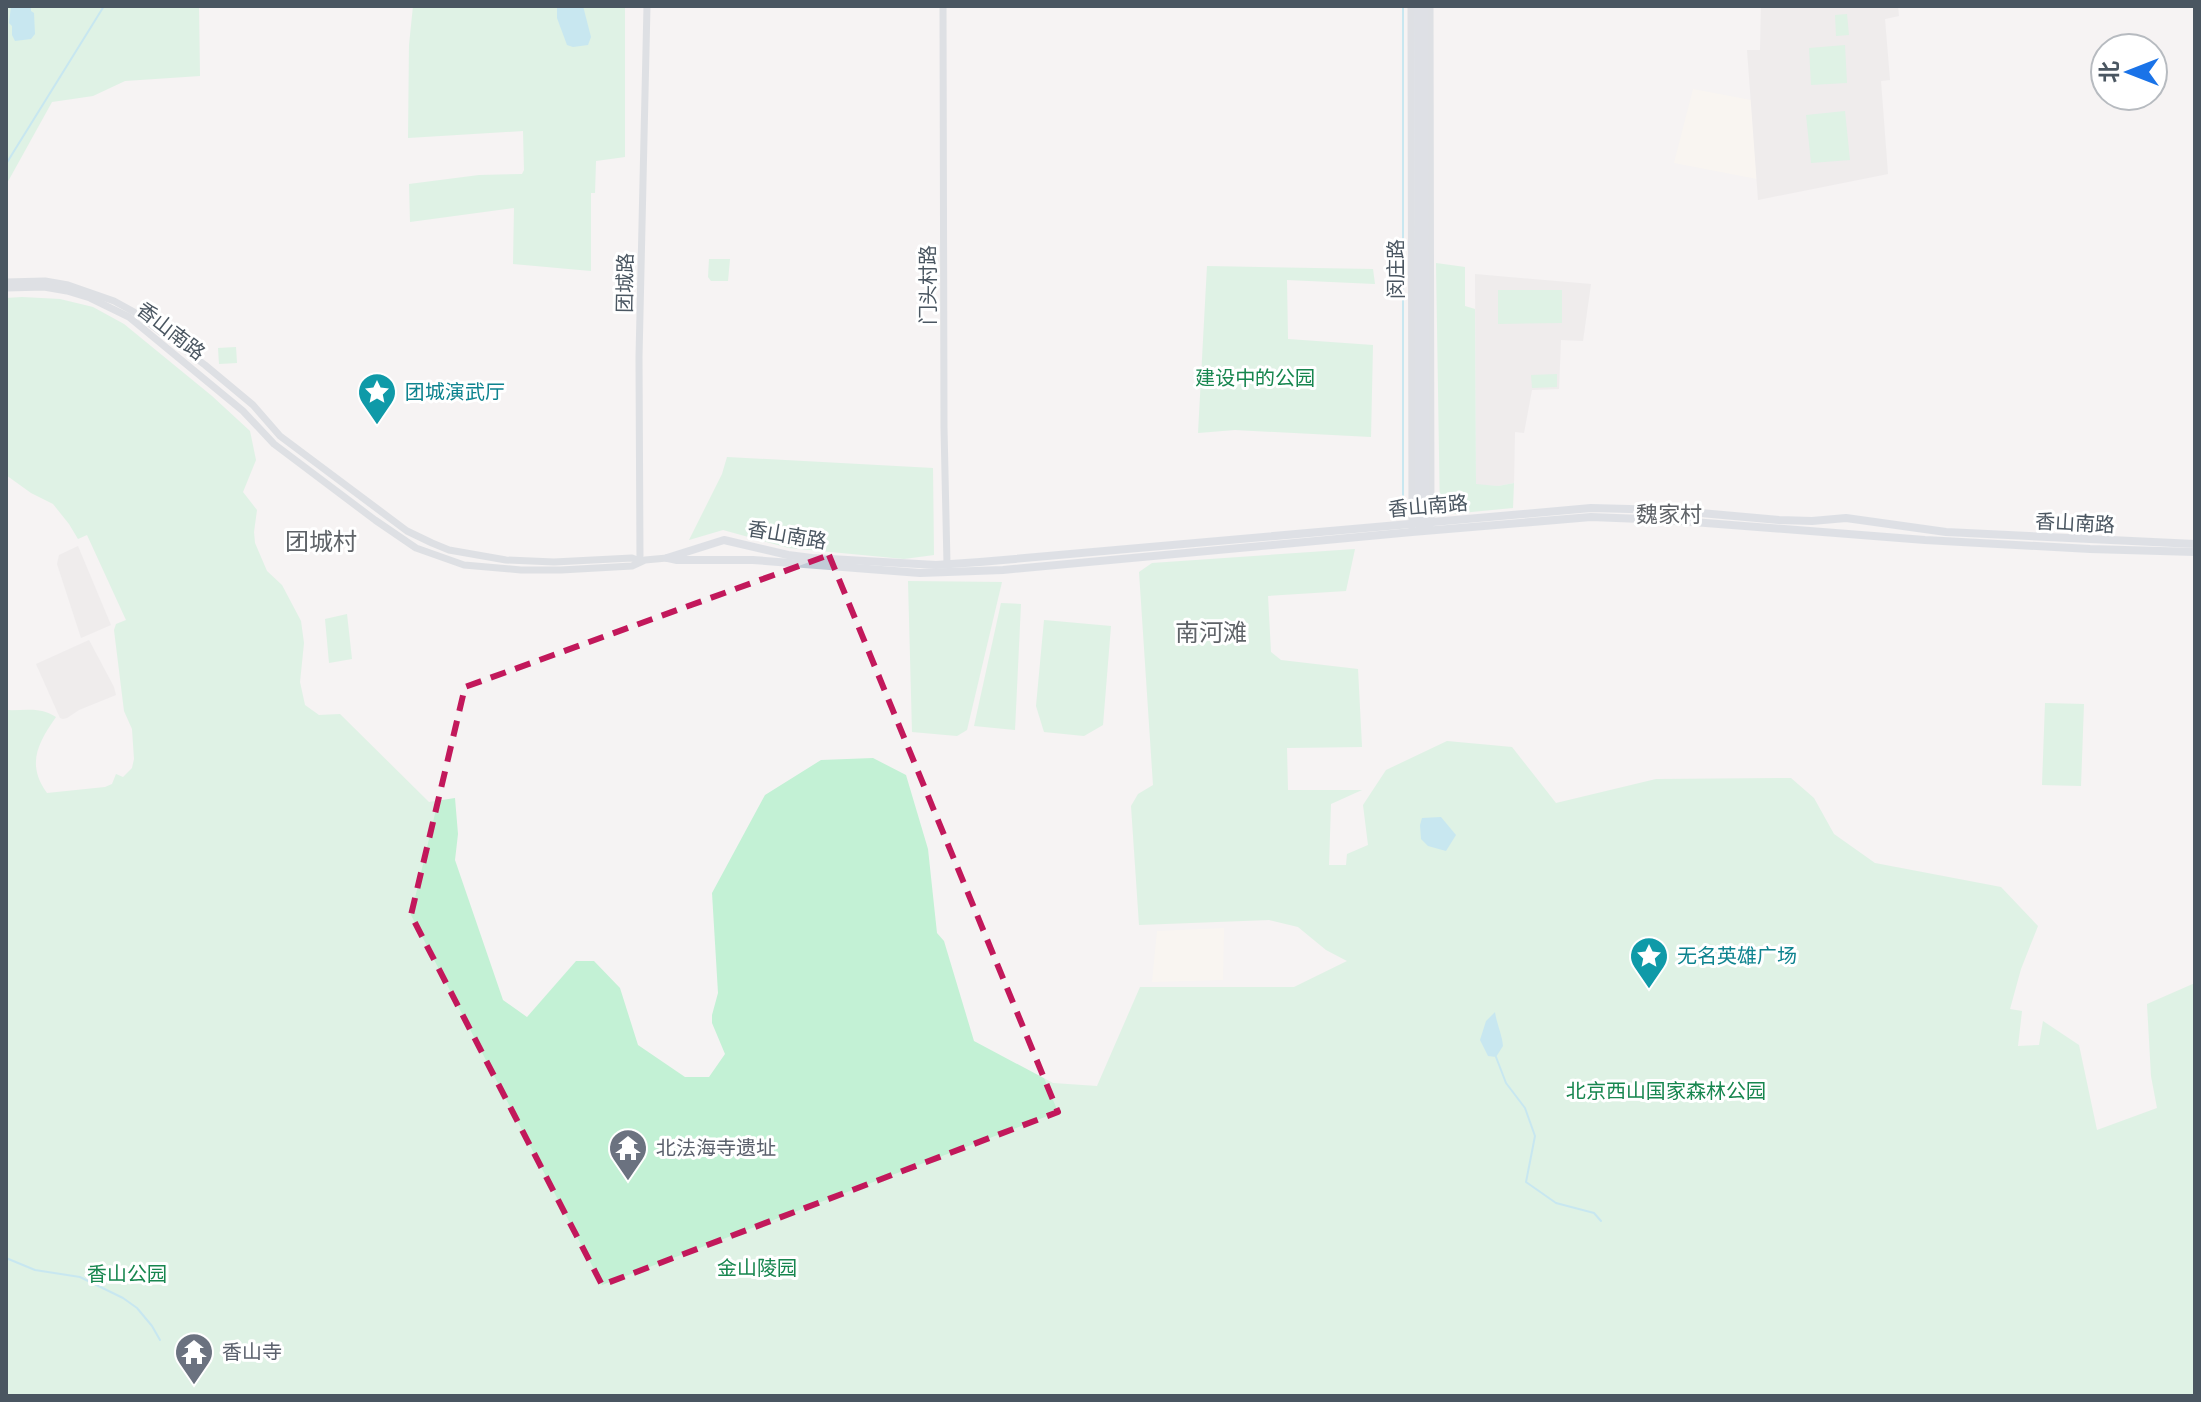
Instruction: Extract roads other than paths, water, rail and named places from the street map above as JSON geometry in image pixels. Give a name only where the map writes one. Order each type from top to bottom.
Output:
[{"type":"main road","name":"闵庄路","points":[[1418,6],[1422,527]]},
{"type":"main road","name":"闵庄路","points":[[1422,527],[1427,6]]},
{"type":"main road","name":"香山南路","points":[[667,558],[753,560],[950,573],[1591,508],[1667,510],[1790,521],[1846,518],[1915,530],[2195,544]]},
{"type":"main road","name":"香山南路","points":[[667,558],[724,540],[812,558],[947,564],[1591,517],[1925,540],[2195,552]]},
{"type":"street","name":"团城路","points":[[640,561],[639,357],[647,6]]},
{"type":"street","name":"门头村路","points":[[943,6],[947,564]]},
{"type":"street","name":"闵庄路","points":[[1411,6],[1422,527]]},
{"type":"street","name":"香山南路","points":[[6,285],[45,281],[68,285],[114,301],[134,312],[253,405],[280,436],[407,531],[432,543],[449,550],[506,560],[554,562],[632,558],[640,561],[667,558]]},
{"type":"water","points":[[11,6],[31,6],[35,34],[31,39],[15,41],[9,23]]},
{"type":"water","points":[[557,6],[583,6],[591,37],[588,45],[567,45],[557,18]]},
{"type":"water","points":[[1441,817],[1456,835],[1446,851],[1428,846],[1421,839],[1422,818]]},
{"type":"water","points":[[1495,1012],[1503,1046],[1496,1057],[1488,1056],[1480,1040],[1486,1021]]},
{"type":"waterway","points":[[6,164],[104,6]]},
{"type":"waterway","points":[[1403,6],[1403,507]]},
{"type":"waterway","points":[[1496,1057],[1506,1083],[1525,1108],[1535,1136],[1526,1182],[1556,1203],[1594,1213],[1601,1221]]},
{"type":"waterway","points":[[6,1258],[35,1270],[80,1277],[123,1298],[137,1308],[160,1340]]},
{"type":"place","name":"团城演武厅","points":[[377,426]]},
{"type":"place","name":"无名英雄广场","points":[[1649,990]]},
{"type":"place","name":"北法海寺遗址","points":[[628,1182]]},
{"type":"place","name":"香山寺","points":[[194,1386]]},
{"type":"district","name":"魏家村","points":[[1669,514]]},
{"type":"district","name":"团城村","points":[[321,542]]},
{"type":"district","name":"南河滩","points":[[1211,633]]},
{"type":"park label","name":"建设中的公园","points":[[1255,378]]},
{"type":"park label","name":"北京西山国家森林公园","points":[[1666,1091]]},
{"type":"park label","name":"金山陵园","points":[[757,1268]]},
{"type":"park label","name":"香山公园","points":[[127,1274]]}]
